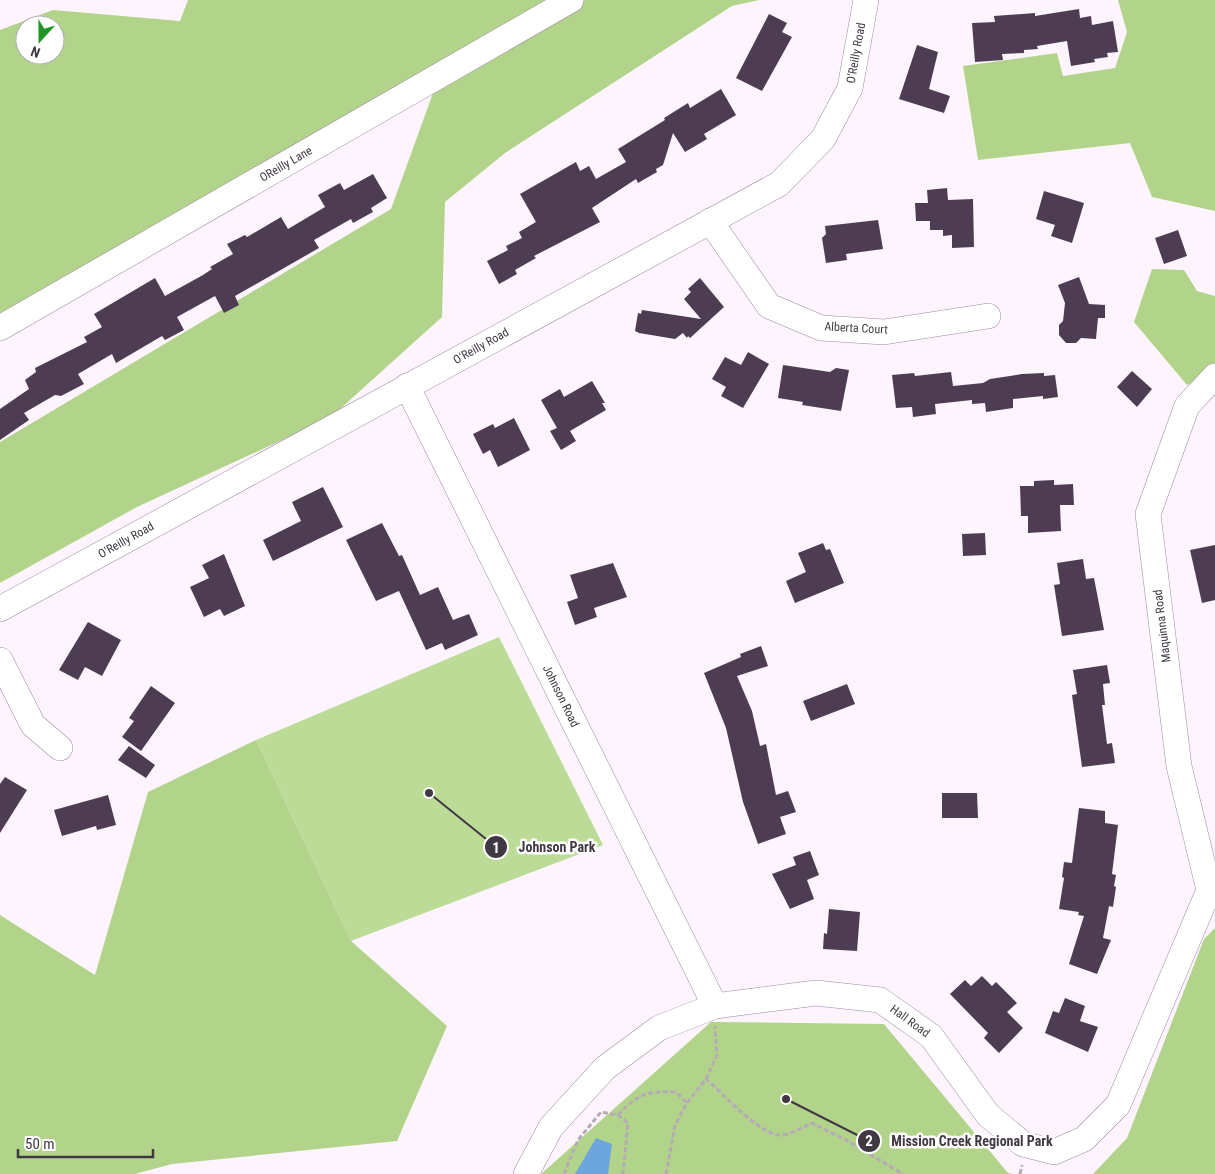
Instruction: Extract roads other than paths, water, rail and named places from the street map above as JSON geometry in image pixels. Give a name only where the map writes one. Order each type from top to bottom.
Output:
[{"type":"street","name":"OReilly Lane","points":[[0,328],[571,0]]},
{"type":"street","name":"O'Reilly Road","points":[[1,606],[779,184],[822,139],[850,88],[866,0]]},
{"type":"street","name":"Alberta Court","points":[[710,221],[770,306],[821,328],[884,332],[988,316]]},
{"type":"street","name":"Maquinna Road","points":[[1212,887],[1179,766],[1148,514],[1187,406],[1215,376]]},
{"type":"street","name":"Johnson Road","points":[[407,386],[714,1006]]},
{"type":"street","points":[[0,660],[33,725],[60,748]]},
{"type":"street","name":"Hall Road","points":[[526,1174],[551,1128],[605,1068],[659,1028],[714,1006],[816,992],[880,1000],[932,1036],[988,1115],[1023,1144],[1054,1152],[1084,1139],[1118,1105],[1212,887]]},
{"type":"water","points":[[596,1138],[612,1144],[608,1174],[575,1174]]},
{"type":"place","name":"Johnson Park","points":[[429,793]]},
{"type":"place","name":"Mission Creek Regional Park","points":[[786,1099]]}]
